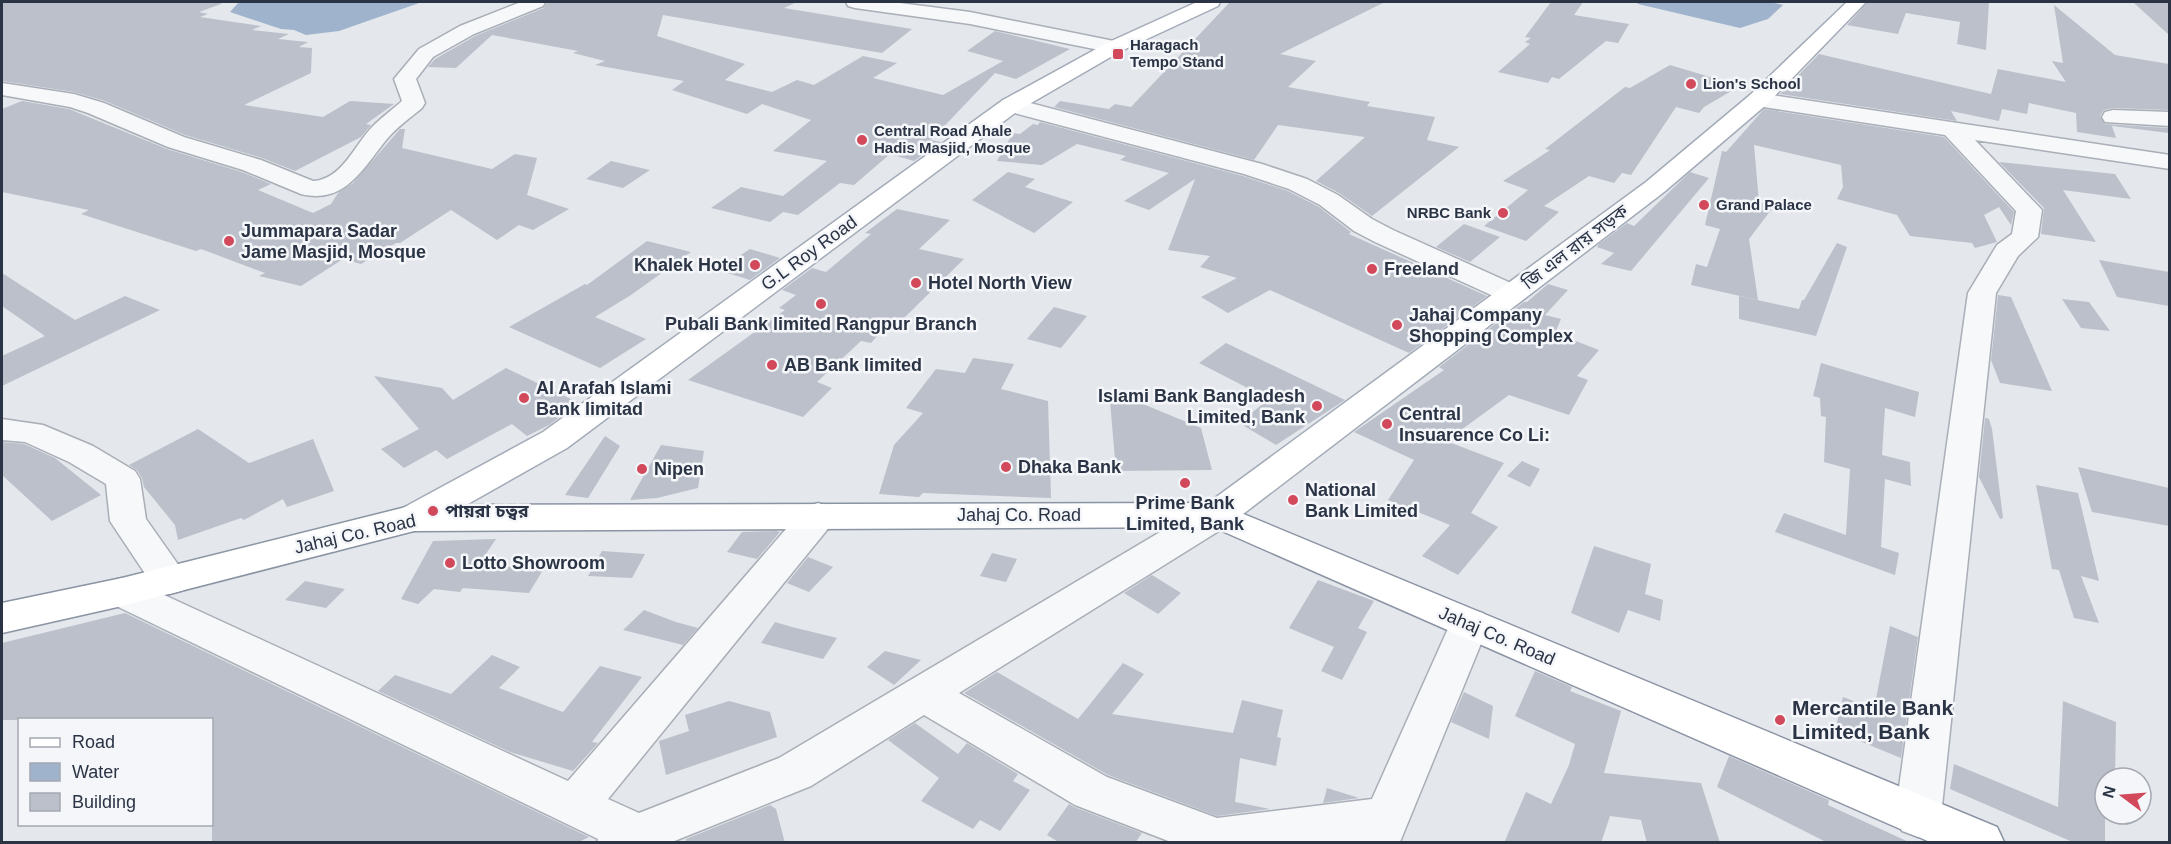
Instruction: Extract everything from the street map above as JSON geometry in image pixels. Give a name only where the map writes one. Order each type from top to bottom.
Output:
[{"type":"main road","name":"G.L Roy Road","points":[[414,518],[555,440],[1011,105],[1114,46],[1211,2]]},
{"type":"main road","name":"জি এল রায় সড়ক","points":[[1217,515],[1654,187],[1758,100],[1857,2]]},
{"type":"main road","name":"Jahaj Co. Road","points":[[2,618],[122,592],[414,518],[1217,515],[1980,843]]},
{"type":"street","points":[[2,89],[74,101],[176,142],[252,165],[310,189],[328,188],[343,179],[381,130],[414,103],[405,79],[426,53],[467,30],[536,2]]},
{"type":"street","points":[[855,2],[970,18],[1114,46]]},
{"type":"street","points":[[1758,100],[2169,162]]},
{"type":"street","points":[[1011,105],[1253,169],[1298,184],[1329,200],[1363,225],[1384,236],[1512,294]]},
{"type":"street","points":[[2113,117],[2169,119]]},
{"type":"street","points":[[1918,816],[1982,293],[2007,251],[2025,237],[2029,210],[1953,131]]},
{"type":"street","points":[[2,430],[31,432],[81,454],[123,479],[128,521],[170,580]]},
{"type":"street","points":[[122,592],[575,806],[628,839],[795,772],[1217,515]]},
{"type":"street","points":[[575,806],[818,516]]},
{"type":"street","points":[[922,693],[1091,791],[1217,838],[1382,830],[1468,624]]},
{"type":"water","points":[[239,2],[422,2],[339,31],[306,35],[230,12]]},
{"type":"water","points":[[1636,2],[1770,2],[1783,5],[1768,19],[1740,28]]},
{"type":"building","points":[[2,2],[221,2],[221,4],[199,12],[208,14],[200,17],[261,26],[252,30],[289,34],[278,39],[308,42],[299,47],[312,48],[311,73],[244,105],[323,117],[350,101],[394,104],[366,124],[371,125],[361,137],[295,171],[262,158],[185,135],[105,101],[74,92],[2,81]]},
{"type":"building","points":[[547,2],[797,2],[784,8],[912,29],[882,53],[663,15],[657,36],[745,64],[725,80],[772,92],[797,80],[814,85],[863,56],[897,63],[873,78],[943,95],[1003,61],[967,51],[995,31],[1070,49],[1016,79],[995,73],[931,140],[941,142],[914,161],[890,154],[854,185],[840,183],[798,215],[783,212],[770,222],[711,208],[741,187],[783,196],[827,161],[773,151],[811,120],[762,104],[747,114],[672,90],[684,81],[595,65],[605,61],[573,53],[578,51],[492,35],[456,68],[428,67],[435,59],[475,36],[544,8]]},
{"type":"building","points":[[1230,2],[1385,2],[1280,54],[1316,61],[1288,87],[1370,102],[1367,106],[1435,117],[1427,140],[1459,147],[1372,216],[1339,193],[1316,181],[1365,137],[1278,125],[1254,160],[1054,107],[1060,101],[1109,109],[1115,104],[1131,107]]},
{"type":"building","points":[[1551,2],[1583,2],[1574,15],[1629,24],[1618,43],[1606,41],[1559,79],[1552,77],[1548,83],[1498,72],[1530,44],[1525,42],[1531,38],[1525,37]]},
{"type":"building","points":[[1868,2],[1989,2],[1986,50],[1957,44],[1960,22],[1906,13],[1907,10],[1898,34],[1847,25]]},
{"type":"building","points":[[2133,2],[2169,2],[2169,35]]},
{"type":"building","points":[[2054,5],[2115,55],[2169,64],[2169,110],[2113,108],[2104,110],[2100,116],[2105,124],[2169,128],[2169,133],[2112,126],[2116,138],[2077,132],[2076,113],[2029,103],[2027,114],[2002,109],[1999,121],[1951,111],[1957,121],[1780,94],[1819,54],[1991,94],[1998,69],[2066,82],[2052,61],[2063,63]]},
{"type":"building","points":[[1670,65],[1740,86],[1704,107],[1699,113],[1676,107],[1631,175],[1622,173],[1614,183],[1589,176],[1544,206],[1559,212],[1526,241],[1484,226],[1528,190],[1503,181],[1550,150],[1545,149],[1625,87],[1630,88]]},
{"type":"building","points":[[22,101],[69,109],[167,149],[242,172],[271,184],[258,190],[313,213],[331,204],[338,193],[353,183],[400,129],[405,129],[402,148],[492,169],[515,154],[537,158],[527,195],[569,209],[533,230],[519,225],[497,240],[451,210],[400,243],[396,243],[361,264],[343,259],[301,286],[259,276],[265,273],[201,249],[196,251],[81,214],[89,210],[2,192],[2,109]]},
{"type":"building","points":[[1764,109],[1944,137],[2014,212],[2011,225],[1999,207],[1984,215],[1997,242],[1975,248],[1972,243],[1910,236],[1897,215],[1837,199],[1843,187],[1841,165],[1754,145],[1759,202],[1774,206],[1749,239],[1758,300],[1691,285],[1696,264],[1707,267],[1720,229],[1705,225],[1722,151],[1726,152]]},
{"type":"building","points":[[1040,122],[1243,176],[1288,191],[1319,207],[1351,232],[1349,234],[1487,296],[1409,353],[1270,290],[1228,313],[1201,297],[1237,278],[1200,267],[1210,256],[1168,250],[1195,179],[1149,210],[1124,201],[1169,173],[1120,160],[1126,156],[1077,144],[1042,165],[997,161],[1013,133],[1020,134],[1033,124],[1038,125]]},
{"type":"building","points":[[611,161],[650,170],[623,188],[586,179]]},
{"type":"building","points":[[1999,162],[2115,174],[2131,199],[2063,190],[2096,242],[2041,234],[2044,208]]},
{"type":"building","points":[[1008,172],[1035,179],[1025,187],[1073,202],[1034,233],[972,200]]},
{"type":"building","points":[[1690,172],[1709,178],[1631,271],[1601,264],[1614,253],[1597,247],[1599,244],[1627,223],[1634,226]]},
{"type":"building","points":[[897,209],[950,220],[919,249],[964,259],[903,319],[894,317],[871,343],[861,341],[817,382],[832,388],[803,417],[688,380],[785,310],[779,308],[796,295],[782,290],[812,268],[826,272],[871,234],[865,233]]},
{"type":"building","points":[[1464,224],[1500,237],[1470,262],[1436,247]]},
{"type":"building","points":[[647,241],[691,252],[631,295],[595,317],[646,339],[600,368],[509,327],[585,284],[587,285]]},
{"type":"building","points":[[1837,243],[1847,247],[1816,336],[1739,319],[1739,296],[1799,309],[1802,300]]},
{"type":"building","name":"Khalek Hotel","points":[[750,249],[780,258],[750,280],[718,270]]},
{"type":"building","points":[[2099,260],[2169,272],[2169,306],[2117,297]]},
{"type":"building","points":[[2,273],[75,320],[125,296],[160,310],[2,386],[2,356],[45,336],[2,306]]},
{"type":"building","points":[[1548,284],[1568,290],[1545,315],[1561,319],[1555,333],[1599,350],[1577,376],[1588,380],[1569,415],[1509,395],[1446,441],[1504,463],[1471,513],[1498,527],[1458,575],[1422,556],[1450,525],[1388,500],[1414,460],[1354,432],[1444,370],[1439,367]]},
{"type":"building","points":[[1998,295],[2011,297],[2052,391],[2000,383],[1991,360]]},
{"type":"building","points":[[2062,299],[2089,302],[2110,331],[2081,328]]},
{"type":"building","points":[[1054,307],[1087,316],[1061,348],[1027,339]]},
{"type":"building","points":[[1226,343],[1345,400],[1276,445],[1239,423],[1269,399],[1199,363]]},
{"type":"building","points":[[973,358],[1014,364],[1001,389],[1048,401],[1051,498],[923,493],[919,497],[879,494],[894,445],[923,413],[906,408],[936,369],[965,373]]},
{"type":"building","points":[[1821,363],[1919,392],[1915,417],[1885,408],[1882,455],[1910,462],[1911,486],[1885,479],[1881,547],[1899,553],[1895,575],[1775,532],[1784,513],[1846,535],[1850,469],[1824,462],[1826,417],[1821,416],[1820,398],[1813,396]]},
{"type":"building","points":[[506,368],[579,403],[549,425],[527,436],[512,424],[447,459],[436,450],[404,468],[381,449],[419,429],[374,376],[442,388],[453,400]]},
{"type":"building","points":[[1109,390],[1201,428],[1212,470],[1116,471]]},
{"type":"building","points":[[1985,418],[1989,419],[1992,429],[2003,518],[2000,519],[1979,477]]},
{"type":"building","points":[[198,429],[249,463],[313,439],[334,491],[287,507],[283,499],[244,520],[241,518],[178,540],[175,525],[144,487],[137,470],[129,465]]},
{"type":"building","points":[[605,436],[620,446],[588,498],[565,495]]},
{"type":"building","points":[[2,442],[24,444],[55,458],[101,495],[52,521],[2,475]]},
{"type":"building","points":[[661,445],[704,451],[698,488],[657,498],[630,500]]},
{"type":"building","points":[[1522,461],[1540,469],[1530,487],[1507,476]]},
{"type":"building","points":[[2078,467],[2169,488],[2169,526],[2092,512]]},
{"type":"building","points":[[2036,485],[2078,493],[2099,581],[2081,576],[2099,623],[2074,618],[2059,570],[2052,569]]},
{"type":"building","points":[[742,532],[780,532],[757,559],[727,552]]},
{"type":"building","points":[[496,539],[479,564],[543,570],[529,593],[463,588],[460,592],[434,589],[418,604],[401,599],[433,541]]},
{"type":"building","points":[[1594,546],[1651,564],[1645,594],[1663,600],[1660,621],[1628,610],[1619,633],[1571,613]]},
{"type":"building","points":[[602,551],[645,554],[632,578],[588,576]]},
{"type":"building","points":[[992,553],[1017,559],[1006,582],[980,576]]},
{"type":"building","points":[[808,557],[833,567],[809,592],[787,583]]},
{"type":"building","points":[[1152,575],[1181,593],[1158,614],[1124,593]]},
{"type":"building","points":[[1318,580],[1374,601],[1358,628],[1367,632],[1342,680],[1321,671],[1334,647],[1289,628]]},
{"type":"building","points":[[305,581],[345,589],[326,608],[285,600]]},
{"type":"building","points":[[644,610],[698,628],[683,645],[623,630]]},
{"type":"building","points":[[125,613],[589,837],[577,843],[212,843],[213,718],[18,718],[18,720],[2,720],[2,643]]},
{"type":"building","points":[[775,622],[837,638],[823,659],[761,643]]},
{"type":"building","points":[[1890,626],[1918,637],[1901,758],[1835,731],[1843,697],[1874,709]]},
{"type":"building","points":[[885,651],[921,660],[894,685],[867,667]]},
{"type":"building","points":[[492,655],[520,667],[499,688],[563,712],[600,666],[642,677],[592,742],[598,743],[573,771],[510,752],[378,691],[395,675],[451,694]]},
{"type":"building","points":[[1123,663],[1144,674],[1112,714],[1233,733],[1242,700],[1283,710],[1277,737],[1281,738],[1276,766],[1240,758],[1235,802],[1270,809],[1217,816],[1108,775],[964,693],[997,672],[1078,719]]},
{"type":"building","points":[[1535,671],[1572,687],[1570,691],[1621,711],[1604,773],[1701,783],[1720,843],[1647,843],[1641,820],[1610,816],[1601,843],[1504,843],[1526,792],[1551,804],[1569,765],[1575,744],[1515,716]]},
{"type":"building","points":[[1464,692],[1493,706],[1489,739],[1451,722]]},
{"type":"building","points":[[729,701],[770,712],[777,737],[666,775],[659,741],[689,731],[685,715]]},
{"type":"building","points":[[2063,701],[2116,722],[2115,766],[2093,766],[2093,826],[2105,826],[2105,843],[2075,843],[1950,789],[1954,764],[2058,807]]},
{"type":"building","points":[[915,723],[958,754],[967,743],[1018,774],[1013,781],[1030,790],[1000,831],[980,820],[973,829],[921,801],[939,778],[888,740]]},
{"type":"building","points":[[1729,756],[1829,800],[1828,805],[1911,843],[1828,843],[1717,787]]},
{"type":"building","points":[[1327,788],[1359,798],[1323,803]]},
{"type":"building","points":[[1069,804],[1142,833],[1135,843],[1060,843],[1047,835]]},
{"type":"building","points":[[770,805],[776,809],[785,843],[686,843],[686,839]]},
{"type":"place","name":"Haragach Tempo Stand","points":[[1118,54]]},
{"type":"place","name":"Lion's School","points":[[1691,84]]},
{"type":"place","name":"Central Road Ahale Hadis Masjid, Mosque","points":[[862,140]]},
{"type":"place","name":"Grand Palace","points":[[1704,205]]},
{"type":"place","name":"NRBC Bank","points":[[1503,213]]},
{"type":"place","name":"Jummapara Sadar Jame Masjid, Mosque","points":[[229,241]]},
{"type":"place","name":"Khalek Hotel","points":[[755,265]]},
{"type":"place","name":"Freeland","points":[[1372,269]]},
{"type":"place","name":"Hotel North View","points":[[916,283]]},
{"type":"place","name":"Pubali Bank limited Rangpur Branch","points":[[821,304]]},
{"type":"place","name":"Jahaj Company Shopping Complex","points":[[1397,325]]},
{"type":"place","name":"AB Bank limited","points":[[772,365]]},
{"type":"place","name":"Al Arafah Islami Bank limitad","points":[[524,398]]},
{"type":"place","name":"Islami Bank Bangladesh Limited, Bank","points":[[1317,406]]},
{"type":"place","name":"Central Insuarence Co Li:","points":[[1387,424]]},
{"type":"place","name":"Dhaka Bank","points":[[1006,467]]},
{"type":"place","name":"Nipen","points":[[642,469]]},
{"type":"place","name":"Prime Bank Limited, Bank","points":[[1185,483]]},
{"type":"place","name":"National Bank Limited","points":[[1293,500]]},
{"type":"place","name":"পায়রা চত্বর","points":[[433,511]]},
{"type":"place","name":"Lotto Showroom","points":[[450,563]]},
{"type":"place","name":"Mercantile Bank Limited, Bank","points":[[1780,720]]}]
